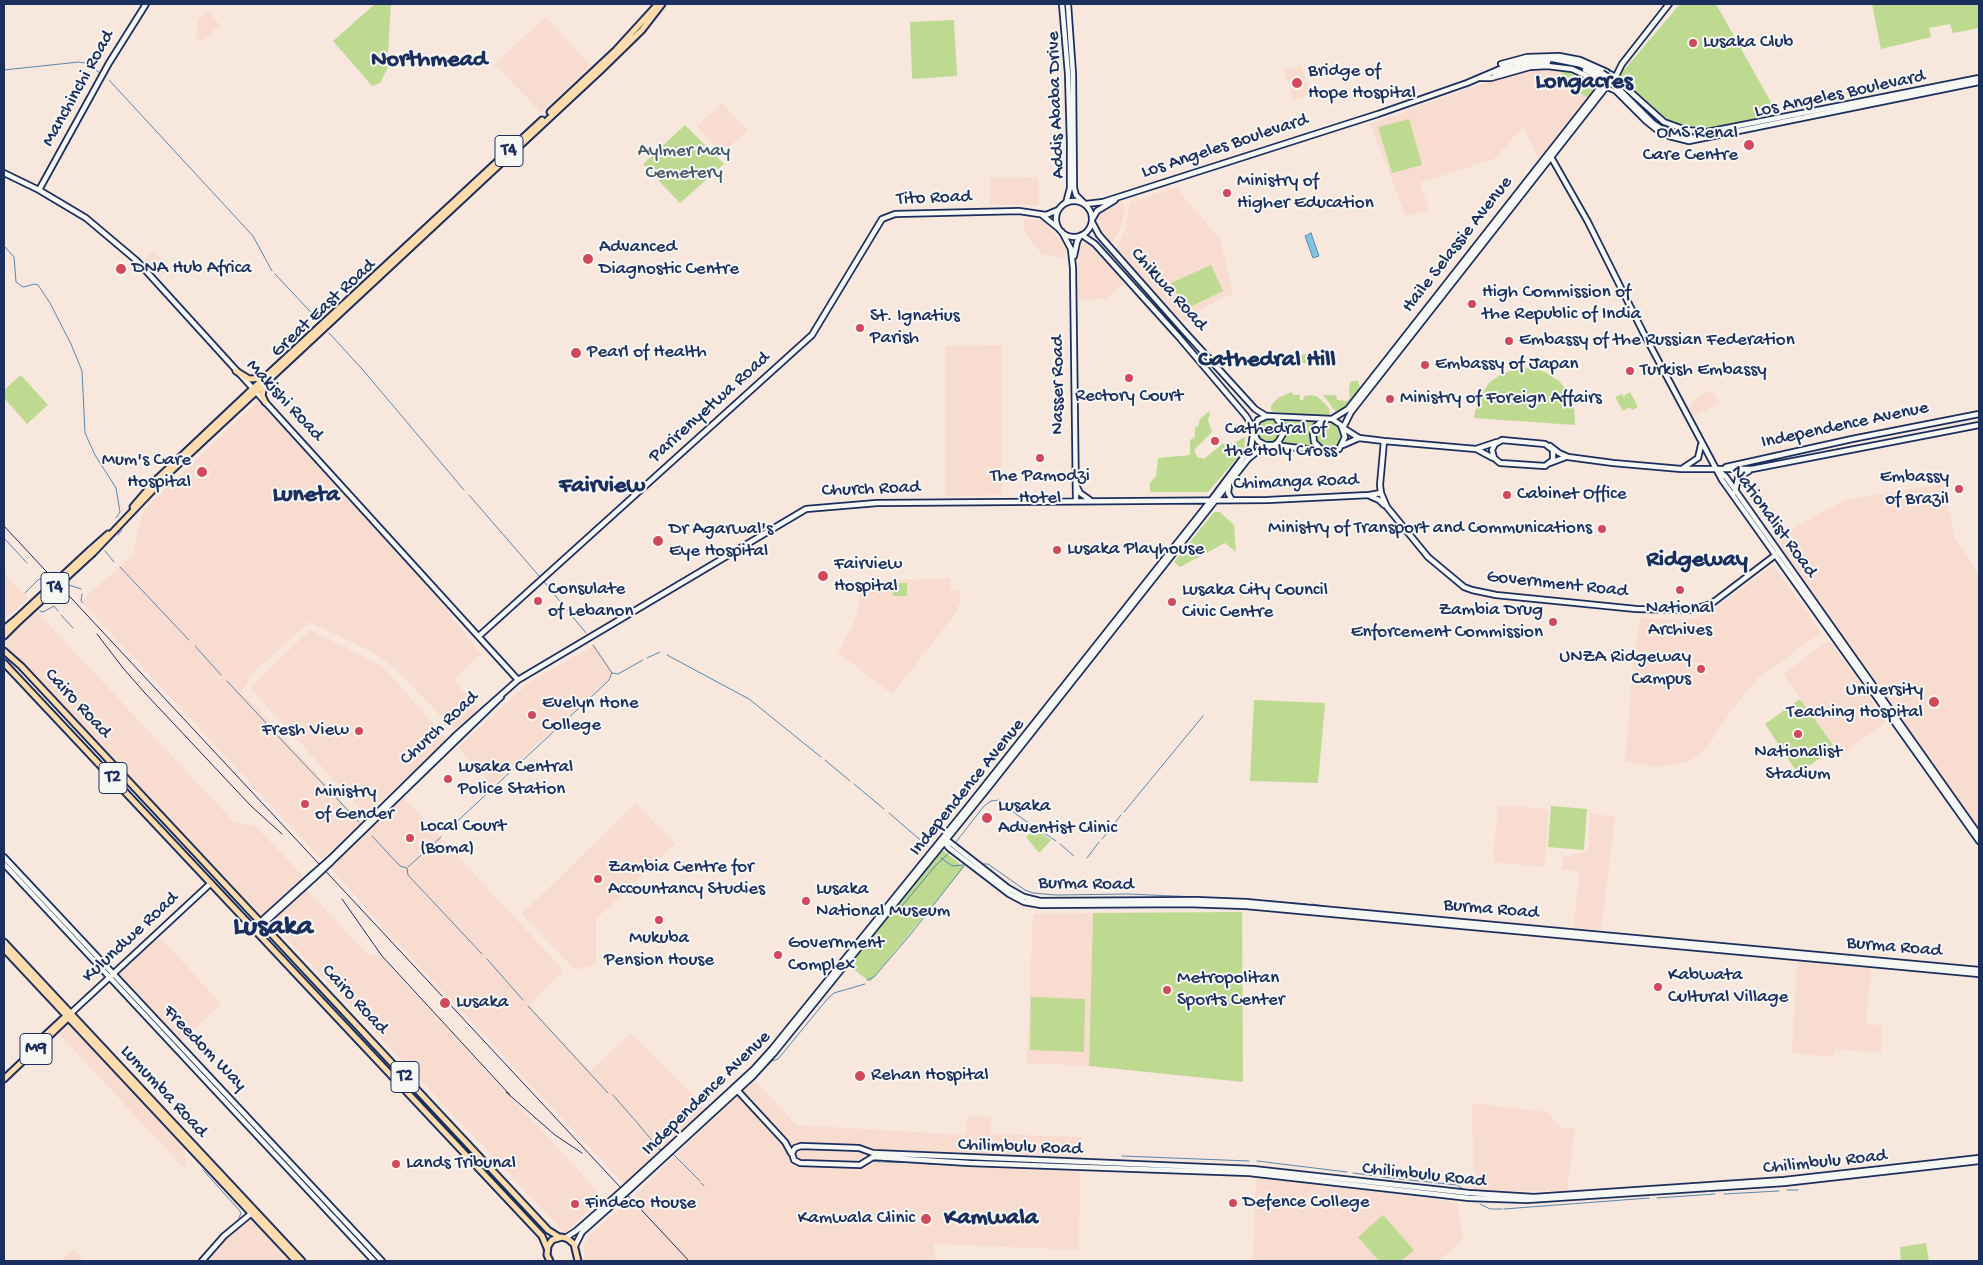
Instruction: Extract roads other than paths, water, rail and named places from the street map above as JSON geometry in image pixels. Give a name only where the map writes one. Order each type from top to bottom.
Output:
[{"type":"main road","name":"Manchinchi Road","points":[[39,190],[105,70],[146,4]]},
{"type":"main road","name":"Great East Road","points":[[4,629],[16,621],[92,552],[158,479],[254,391],[264,378],[598,69],[638,28],[658,4]]},
{"type":"main road","name":"Great East Road","points":[[254,391],[266,384],[600,71],[642,30],[662,4]]},
{"type":"main road","name":"Addis Ababa Drive","points":[[1062,4],[1068,74],[1070,143],[1070,184],[1066,203]]},
{"type":"main road","name":"Addis Ababa Drive","points":[[1068,4],[1073,74],[1074,188],[1076,195],[1085,204]]},
{"type":"main road","points":[[1622,64],[1614,86],[1604,85],[1603,76],[1610,74],[1622,64],[1670,4]]},
{"type":"main road","name":"Los Angeles Boulevard","points":[[1479,78],[1487,71],[1507,62],[1538,56],[1559,56],[1580,60],[1610,74],[1654,123],[1665,131],[1681,136],[1706,138]]},
{"type":"main road","name":"Los Angeles Boulevard","points":[[1085,204],[1096,204],[1123,196],[1378,114],[1479,78],[1508,65],[1540,59],[1565,61],[1616,81],[1655,120],[1667,128],[1692,134],[1979,80]]},
{"type":"main road","name":"Los Angeles Boulevard","points":[[1479,78],[1491,78],[1530,67],[1547,66],[1580,72],[1614,90],[1651,125],[1669,136],[1689,141],[1979,80]]},
{"type":"main road","name":"Haile Selassie Avenue","points":[[1343,428],[1351,412],[1604,85]]},
{"type":"main road","points":[[1549,156],[1588,222],[1701,443],[1717,469]]},
{"type":"main road","name":"Haile Selassie Avenue","points":[[1332,419],[1348,409],[1549,156]]},
{"type":"main road","name":"Makishi Road","points":[[4,173],[39,190],[86,218],[117,243],[143,268],[518,680]]},
{"type":"main road","name":"Los Angeles Boulevard","points":[[1092,220],[1098,210],[1123,196]]},
{"type":"main road","points":[[1078,201],[1089,208],[1092,220],[1089,230],[1081,235],[1071,236],[1061,231],[1056,218],[1058,210],[1066,203],[1078,201]]},
{"type":"main road","name":"Tito Road","points":[[805,342],[818,328],[871,236],[885,217],[895,214],[1019,211],[1042,215],[1051,214],[1058,210]]},
{"type":"main road","name":"Tito Road","points":[[1042,215],[1061,231]]},
{"type":"main road","name":"Chikwa Road","points":[[1092,220],[1098,234],[1112,250],[1255,409],[1267,416]]},
{"type":"main road","name":"Nasser Road","points":[[1061,231],[1071,249],[1073,268]]},
{"type":"main road","name":"Chikwa Road","points":[[1081,235],[1095,244],[1178,336],[1246,416],[1254,432]]},
{"type":"main road","name":"Nasser Road","points":[[1076,501],[1073,268],[1074,249],[1081,235]]},
{"type":"main road","name":"Parirenyetwa Road","points":[[479,636],[805,342]]},
{"type":"main road","points":[[236,371],[250,378],[264,378]]},
{"type":"main road","points":[[265,402],[262,395],[266,384]]},
{"type":"main road","name":"Independence Avenue","points":[[1717,469],[1979,414]]},
{"type":"main road","points":[[1342,445],[1345,437],[1343,428],[1332,419],[1276,418],[1267,416],[1258,420],[1254,432],[1261,444],[1335,451],[1342,445],[1359,438]]},
{"type":"main road","points":[[1272,445],[1281,439],[1284,429],[1276,418]]},
{"type":"main road","points":[[1322,450],[1316,445],[1313,434],[1318,424],[1324,420]]},
{"type":"main road","name":"Independence Avenue","points":[[1476,449],[1502,440],[1545,444],[1568,457],[1613,463],[1681,469],[1752,469],[1979,425]]},
{"type":"main road","name":"Independence Avenue","points":[[1343,428],[1359,438],[1384,442],[1476,449],[1500,463],[1540,466],[1568,457]]},
{"type":"main road","name":"Independence Avenue","points":[[627,1189],[759,1064],[944,841],[1200,514],[1214,500],[1251,447],[1254,432]]},
{"type":"main road","points":[[1852,440],[1854,449]]},
{"type":"main road","name":"Government Road","points":[[1384,442],[1381,493],[1388,507],[1428,557],[1464,587],[1472,590],[1496,595],[1639,609],[1690,610],[1711,604],[1776,555]]},
{"type":"main road","points":[[1494,458],[1492,450],[1497,442]]},
{"type":"main road","points":[[1681,469],[1698,458],[1701,443]]},
{"type":"main road","name":"Independence Avenue","points":[[562,1237],[576,1231],[627,1189],[737,1090],[774,1053],[1248,458],[1272,445]]},
{"type":"main road","points":[[1550,446],[1554,456],[1550,464]]},
{"type":"main road","name":"Nationalist Road","points":[[1717,469],[1726,477],[1776,555],[1979,840]]},
{"type":"main road","name":"Nationalist Road","points":[[1717,469],[1722,480],[1979,835]]},
{"type":"main road","points":[[1735,492],[1737,481],[1752,469]]},
{"type":"main road","points":[[1230,482],[1228,493],[1232,500]]},
{"type":"main road","points":[[1076,483],[1080,493],[1094,501]]},
{"type":"main road","points":[[1062,502],[1068,500],[1072,495],[1076,483]]},
{"type":"main road","name":"Chimanga Road","points":[[1214,500],[1381,493]]},
{"type":"main road","points":[[1369,495],[1377,498],[1388,507]]},
{"type":"main road","points":[[1194,500],[1200,505],[1200,514]]},
{"type":"main road","name":"Church Road","points":[[330,861],[401,786],[500,694],[518,680],[810,508],[877,503],[1214,500]]},
{"type":"main road","name":"Great East Road","points":[[4,636],[16,621]]},
{"type":"main road","name":"Cairo Road","points":[[4,651],[21,666],[119,772],[263,922],[313,979],[548,1230],[562,1237],[576,1249]]},
{"type":"main road","name":"Cairo Road","points":[[4,663],[542,1236],[550,1261]]},
{"type":"main road","points":[[500,694],[513,678],[512,672]]},
{"type":"main road","name":"Church Road","points":[[256,930],[487,712],[518,680]]},
{"type":"main road","points":[[47,707],[52,705],[53,701]]},
{"type":"main road","points":[[52,713],[53,709],[59,707]]},
{"type":"main road","points":[[113,778],[118,776],[119,772]]},
{"type":"main road","points":[[118,783],[120,778],[125,777]]},
{"type":"main road","points":[[177,846],[182,845],[184,840]]},
{"type":"main road","name":"Burma Road","points":[[944,841],[1008,888],[1024,897],[1040,901],[1196,900],[1246,902],[1979,970]]},
{"type":"main road","name":"Burma Road","points":[[944,841],[1010,894],[1024,902],[1041,905],[1185,904],[1246,906],[1979,974]]},
{"type":"main road","points":[[183,852],[189,846]]},
{"type":"main road","name":"Freedom Way","points":[[4,857],[374,1261]]},
{"type":"main road","name":"Freedom Way","points":[[4,864],[382,1261]]},
{"type":"main road","name":"Kulundwe Road","points":[[68,1017],[211,883]]},
{"type":"main road","name":"Lumumba Road","points":[[4,942],[68,1017]]},
{"type":"main road","name":"Lumumba Road","points":[[4,949],[296,1261]]},
{"type":"main road","points":[[307,985],[312,984],[313,979]]},
{"type":"main road","points":[[312,991],[314,986],[319,985]]},
{"type":"main road","name":"M9","points":[[4,1074],[68,1017]]},
{"type":"main road","name":"M9","points":[[4,1079],[68,1017]]},
{"type":"main road","points":[[367,1049],[372,1048],[373,1043]]},
{"type":"main road","points":[[372,1055],[374,1050],[379,1049]]},
{"type":"main road","name":"Chilimbulu Road","points":[[737,1090],[785,1142],[792,1155]]},
{"type":"main road","points":[[428,1115],[434,1114],[435,1109]]},
{"type":"main road","points":[[434,1121],[436,1116],[440,1115]]},
{"type":"main road","name":"Chilimbulu Road","points":[[785,1142],[796,1147],[859,1148],[866,1152],[1253,1169],[1523,1197],[1784,1180],[1979,1158]]},
{"type":"main road","points":[[796,1147],[792,1155],[794,1160],[800,1163],[862,1167],[866,1160],[866,1152]]},
{"type":"main road","name":"Chilimbulu Road","points":[[866,1160],[873,1157],[903,1158],[969,1163],[1249,1173],[1469,1198],[1527,1200],[1784,1183],[1979,1161]]},
{"type":"main road","points":[[502,1193],[506,1192],[508,1187]]},
{"type":"main road","points":[[507,1199],[509,1194],[514,1193]]},
{"type":"main road","name":"Independence Avenue","points":[[576,1249],[582,1232],[618,1196]]},
{"type":"main road","points":[[202,1261],[224,1236],[252,1212]]},
{"type":"main road","name":"Lumumba Road","points":[[252,1212],[302,1261]]},
{"type":"main road","points":[[544,1261],[552,1240],[562,1237]]},
{"type":"main road","points":[[573,1261],[576,1249]]},
{"type":"main road","points":[[576,1249],[578,1261]]},
{"type":"water","points":[[1311,233],[1319,256],[1313,258],[1305,236]]},
{"type":"waterway","points":[[4,70],[79,62],[85,63],[100,73]]},
{"type":"waterway","points":[[109,80],[253,236],[272,271]]},
{"type":"waterway","points":[[4,246],[14,257],[16,282],[23,287],[38,285],[50,303],[71,344],[82,371],[85,433],[95,455],[116,488],[120,512],[116,518]]},
{"type":"waterway","points":[[275,274],[320,322]]},
{"type":"waterway","points":[[329,333],[363,370],[464,490]]},
{"type":"waterway","points":[[469,495],[540,577]]},
{"type":"waterway","points":[[118,535],[122,530]]},
{"type":"waterway","points":[[4,538],[27,563]]},
{"type":"waterway","points":[[105,551],[114,562]]},
{"type":"waterway","points":[[120,567],[189,640]]},
{"type":"waterway","points":[[55,572],[60,576]]},
{"type":"waterway","points":[[25,593],[39,579],[45,579]]},
{"type":"waterway","points":[[65,581],[69,585],[81,589]]},
{"type":"waterway","points":[[544,582],[586,633]]},
{"type":"waterway","points":[[82,594],[81,601],[83,603]]},
{"type":"waterway","points":[[40,611],[43,612],[54,606],[58,611]]},
{"type":"waterway","points":[[61,615],[73,628]]},
{"type":"waterway","points":[[585,703],[609,680],[612,673],[593,645]]},
{"type":"waterway","points":[[195,646],[221,675]]},
{"type":"waterway","points":[[647,658],[660,652]]},
{"type":"waterway","points":[[667,655],[749,699],[821,757]]},
{"type":"waterway","points":[[612,673],[618,674],[643,660]]},
{"type":"waterway","points":[[227,681],[266,723]]},
{"type":"waterway","points":[[450,828],[579,708]]},
{"type":"waterway","points":[[1124,812],[1203,716]]},
{"type":"waterway","points":[[273,731],[359,822]]},
{"type":"waterway","points":[[825,760],[850,781]]},
{"type":"waterway","points":[[854,784],[884,809]]},
{"type":"waterway","points":[[956,842],[984,806],[991,801],[999,800],[1007,807]]},
{"type":"waterway","points":[[1009,809],[1033,826]]},
{"type":"waterway","points":[[889,813],[925,844]]},
{"type":"waterway","points":[[1111,828],[1121,815]]},
{"type":"waterway","points":[[1035,827],[1056,841]]},
{"type":"waterway","points":[[1102,839],[1108,832]]},
{"type":"waterway","points":[[372,836],[400,866],[407,868],[408,875],[482,954]]},
{"type":"waterway","points":[[408,867],[441,837]]},
{"type":"waterway","points":[[1087,858],[1099,842]]},
{"type":"waterway","points":[[1060,844],[1074,856]]},
{"type":"waterway","points":[[902,906],[936,865],[950,852]]},
{"type":"waterway","points":[[941,858],[952,866],[964,865]]},
{"type":"waterway","points":[[982,864],[988,864],[1025,890],[1033,893],[1056,895],[1128,894],[1307,904]]},
{"type":"waterway","points":[[867,980],[874,977],[910,935],[964,866]]},
{"type":"waterway","points":[[1312,904],[1342,909]]},
{"type":"waterway","points":[[487,959],[523,1000]]},
{"type":"waterway","points":[[758,1075],[772,1061],[778,1059],[829,997],[834,993],[865,984]]},
{"type":"waterway","points":[[528,1006],[608,1093]]},
{"type":"waterway","points":[[613,1095],[633,1118]]},
{"type":"waterway","points":[[634,1119],[660,1150],[665,1148]]},
{"type":"waterway","points":[[673,1154],[700,1181]]},
{"type":"waterway","points":[[1122,1156],[1249,1161]]},
{"type":"waterway","points":[[871,1161],[881,1162]]},
{"type":"waterway","points":[[1257,1161],[1347,1172]]},
{"type":"waterway","points":[[883,1162],[926,1163]]},
{"type":"waterway","points":[[928,1164],[939,1164]]},
{"type":"waterway","points":[[944,1164],[958,1164]]},
{"type":"waterway","points":[[203,1170],[240,1211],[239,1218]]},
{"type":"waterway","points":[[1353,1173],[1376,1176]]},
{"type":"waterway","points":[[1382,1177],[1457,1185],[1463,1189]]},
{"type":"waterway","points":[[701,1183],[704,1186]]},
{"type":"waterway","points":[[1787,1190],[1798,1190]]},
{"type":"waterway","points":[[1724,1194],[1779,1191]]},
{"type":"waterway","points":[[1657,1198],[1715,1194]]},
{"type":"waterway","points":[[1504,1209],[1649,1198]]},
{"type":"waterway","points":[[1480,1204],[1490,1209],[1502,1209]]},
{"type":"railway","points":[[4,526],[689,1261]]},
{"type":"railway","points":[[97,634],[144,692],[251,806],[282,834]]},
{"type":"railway","points":[[342,899],[382,956],[510,1095]]},
{"type":"railway","points":[[506,1092],[555,1135],[582,1153]]},
{"type":"place","name":"Lusaka Club","points":[[1693,43]]},
{"type":"place","name":"Bridge of Hope Hospital","points":[[1297,83]]},
{"type":"place","name":"OMS Renal Care Centre","points":[[1749,145]]},
{"type":"place","name":"Ministry of Higher Education","points":[[1227,193]]},
{"type":"place","name":"Advanced Diagnostic Centre","points":[[588,259]]},
{"type":"place","name":"DNA Hub Africa","points":[[121,269]]},
{"type":"place","name":"High Commission of the Republic of India","points":[[1472,304]]},
{"type":"place","name":"St. Ignatius Parish","points":[[860,328]]},
{"type":"place","name":"Embassy of the Russian Federation","points":[[1509,341]]},
{"type":"place","name":"Pearl of Health","points":[[576,353]]},
{"type":"place","name":"Embassy of Japan","points":[[1425,365]]},
{"type":"place","name":"Turkish Embassy","points":[[1630,371]]},
{"type":"place","name":"Rectory Court","points":[[1129,378]]},
{"type":"place","name":"Ministry of Foreign Affairs","points":[[1390,399]]},
{"type":"place","name":"Cathedral of the Holy Cross","points":[[1215,441]]},
{"type":"place","name":"The Pamodzi Hotel","points":[[1040,458]]},
{"type":"place","name":"Mum's Care Hospital","points":[[202,472]]},
{"type":"place","name":"Embassy of Brazil","points":[[1959,489]]},
{"type":"place","name":"Cabinet Office","points":[[1507,495]]},
{"type":"place","name":"Ministry of Transport and Communications","points":[[1602,529]]},
{"type":"place","name":"Dr Agarwal's Eye Hospital","points":[[658,541]]},
{"type":"place","name":"Lusaka Playhouse","points":[[1057,550]]},
{"type":"place","name":"Fairview Hospital","points":[[823,576]]},
{"type":"place","name":"National Archives","points":[[1680,590]]},
{"type":"place","name":"Consulate of Lebanon","points":[[538,601]]},
{"type":"place","name":"Lusaka City Council Civic Centre","points":[[1172,602]]},
{"type":"place","name":"Zambia Drug Enforcement Commission","points":[[1553,622]]},
{"type":"place","name":"UNZA Ridgeway Campus","points":[[1701,669]]},
{"type":"place","name":"University Teaching Hospital","points":[[1934,702]]},
{"type":"place","name":"Evelyn Hone College","points":[[532,715]]},
{"type":"place","name":"Fresh View","points":[[359,731]]},
{"type":"place","name":"Nationalist Stadium","points":[[1798,734]]},
{"type":"place","name":"Lusaka Central Police Station","points":[[448,779]]},
{"type":"place","name":"Ministry of Gender","points":[[305,804]]},
{"type":"place","name":"Lusaka Adventist Clinic","points":[[987,818]]},
{"type":"place","name":"Local Court (Boma)","points":[[410,838]]},
{"type":"place","name":"Zambia Centre for Accountancy Studies","points":[[598,879]]},
{"type":"place","name":"Lusaka National Museum","points":[[806,901]]},
{"type":"place","name":"Mukuba Pension House","points":[[659,920]]},
{"type":"place","name":"Government Complex","points":[[778,955]]},
{"type":"place","name":"Kabwata Cultural Village","points":[[1658,987]]},
{"type":"place","name":"Metropolitan Sports Center","points":[[1167,990]]},
{"type":"place","name":"Lusaka","points":[[445,1003]]},
{"type":"place","name":"Rehan Hospital","points":[[860,1076]]},
{"type":"place","name":"Lands Tribunal","points":[[396,1164]]},
{"type":"place","name":"Defence College","points":[[1233,1203]]},
{"type":"place","name":"Findeco House","points":[[575,1204]]},
{"type":"place","name":"Kamwala Clinic","points":[[926,1219]]},
{"type":"district","name":"Northmead","points":[[429,61]]},
{"type":"district","name":"Longacres","points":[[1584,83]]},
{"type":"district","name":"Cathedral Hill","points":[[1267,361]]},
{"type":"district","name":"Fairview","points":[[602,487]]},
{"type":"district","name":"Luneta","points":[[306,496]]},
{"type":"district","name":"Ridgeway","points":[[1697,561]]},
{"type":"district","name":"Lusaka","points":[[273,929]]},
{"type":"district","name":"Kamwala","points":[[991,1219]]},
{"type":"park label","name":"Aylmer May Cemetery","points":[[684,163]]}]
